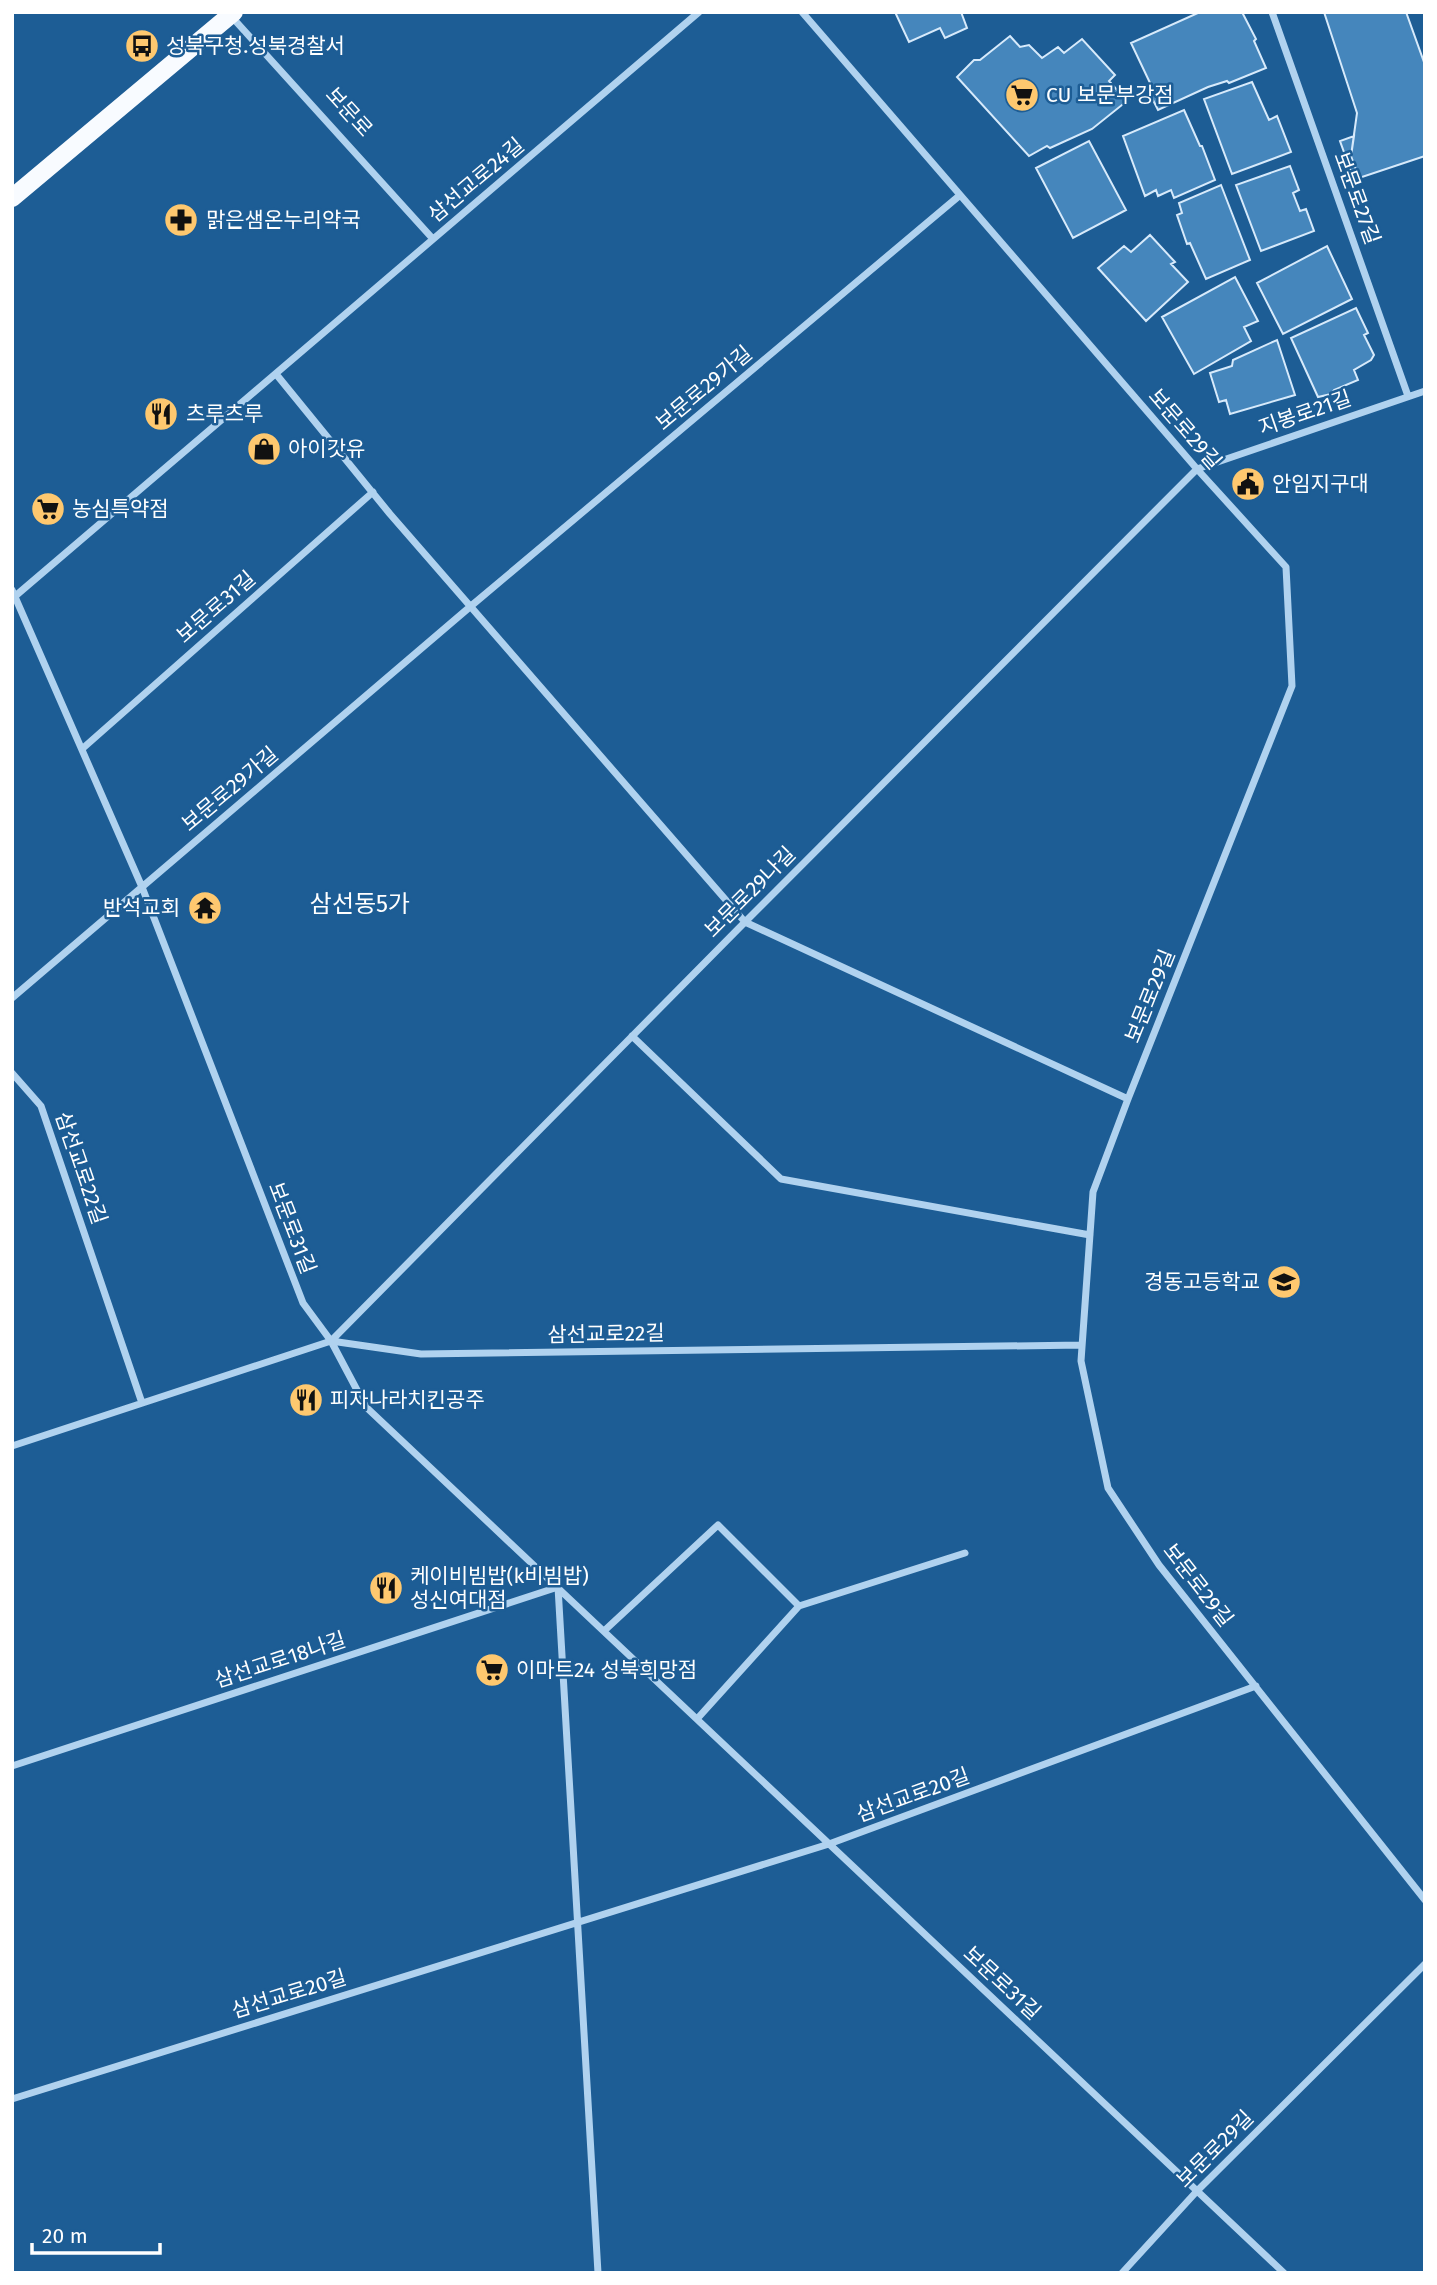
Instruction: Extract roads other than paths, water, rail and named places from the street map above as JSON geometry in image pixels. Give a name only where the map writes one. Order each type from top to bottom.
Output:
[{"type":"main road","name":"보문로","points":[[12,198],[232,14]]},
{"type":"street","name":"삼선교로24길","points":[[14,595],[699,12]]},
{"type":"street","name":"보문로29길","points":[[802,12],[1197,469],[1286,567],[1292,686],[1093,1192],[1081,1361],[1108,1488],[1159,1565],[1425,1900]]},
{"type":"street","name":"보문로27길","points":[[1272,12],[1409,396]]},
{"type":"street","name":"보문로","points":[[232,14],[433,239]]},
{"type":"street","name":"보문로29가길","points":[[12,998],[471,606],[959,196]]},
{"type":"street","points":[[276,374],[373,492],[745,922],[1128,1099]]},
{"type":"street","name":"지봉로21길","points":[[1197,469],[1425,391]]},
{"type":"street","name":"보문로29나길","points":[[331,1341],[1197,469]]},
{"type":"street","name":"보문로31길","points":[[82,748],[373,492]]},
{"type":"street","name":"보문로31길","points":[[14,595],[142,887],[303,1303],[331,1341],[366,1407],[1284,2273]]},
{"type":"street","points":[[632,1036],[781,1179],[1090,1235]]},
{"type":"street","name":"삼선교로22길","points":[[12,1073],[41,1107],[142,1403]]},
{"type":"street","name":"삼선교로22길","points":[[12,1446],[331,1341],[421,1354],[1082,1345]]},
{"type":"street","points":[[604,1631],[719,1525],[799,1606]]},
{"type":"street","points":[[697,1719],[799,1606],[965,1553]]},
{"type":"street","points":[[558,1587],[598,2273]]},
{"type":"street","name":"삼선교로18나길","points":[[12,1766],[558,1587]]},
{"type":"street","name":"삼선교로20길","points":[[12,2099],[829,1844],[1256,1686]]},
{"type":"street","name":"보문로29길","points":[[1122,2273],[1197,2191],[1425,1964]]},
{"type":"place","name":"성북구청.성북경찰서","points":[[142,46]]},
{"type":"place","name":"CU 보문부강점","points":[[1022,95]]},
{"type":"place","name":"맑은샘온누리약국","points":[[181,220]]},
{"type":"place","name":"츠루츠루","points":[[161,414]]},
{"type":"place","name":"아이갓유","points":[[264,449]]},
{"type":"place","name":"안임지구대","points":[[1248,484]]},
{"type":"place","name":"농심특약점","points":[[48,509]]},
{"type":"place","name":"반석교회","points":[[205,908]]},
{"type":"place","name":"경동고등학교","points":[[1284,1282]]},
{"type":"place","name":"피자나라치킨공주","points":[[306,1400]]},
{"type":"place","name":"케이비빔밥(k비빔밥) 성신여대점","points":[[386,1588]]},
{"type":"place","name":"이마트24 성북희망점","points":[[492,1670]]},
{"type":"district","name":"삼선동5가","points":[[360,904]]}]
